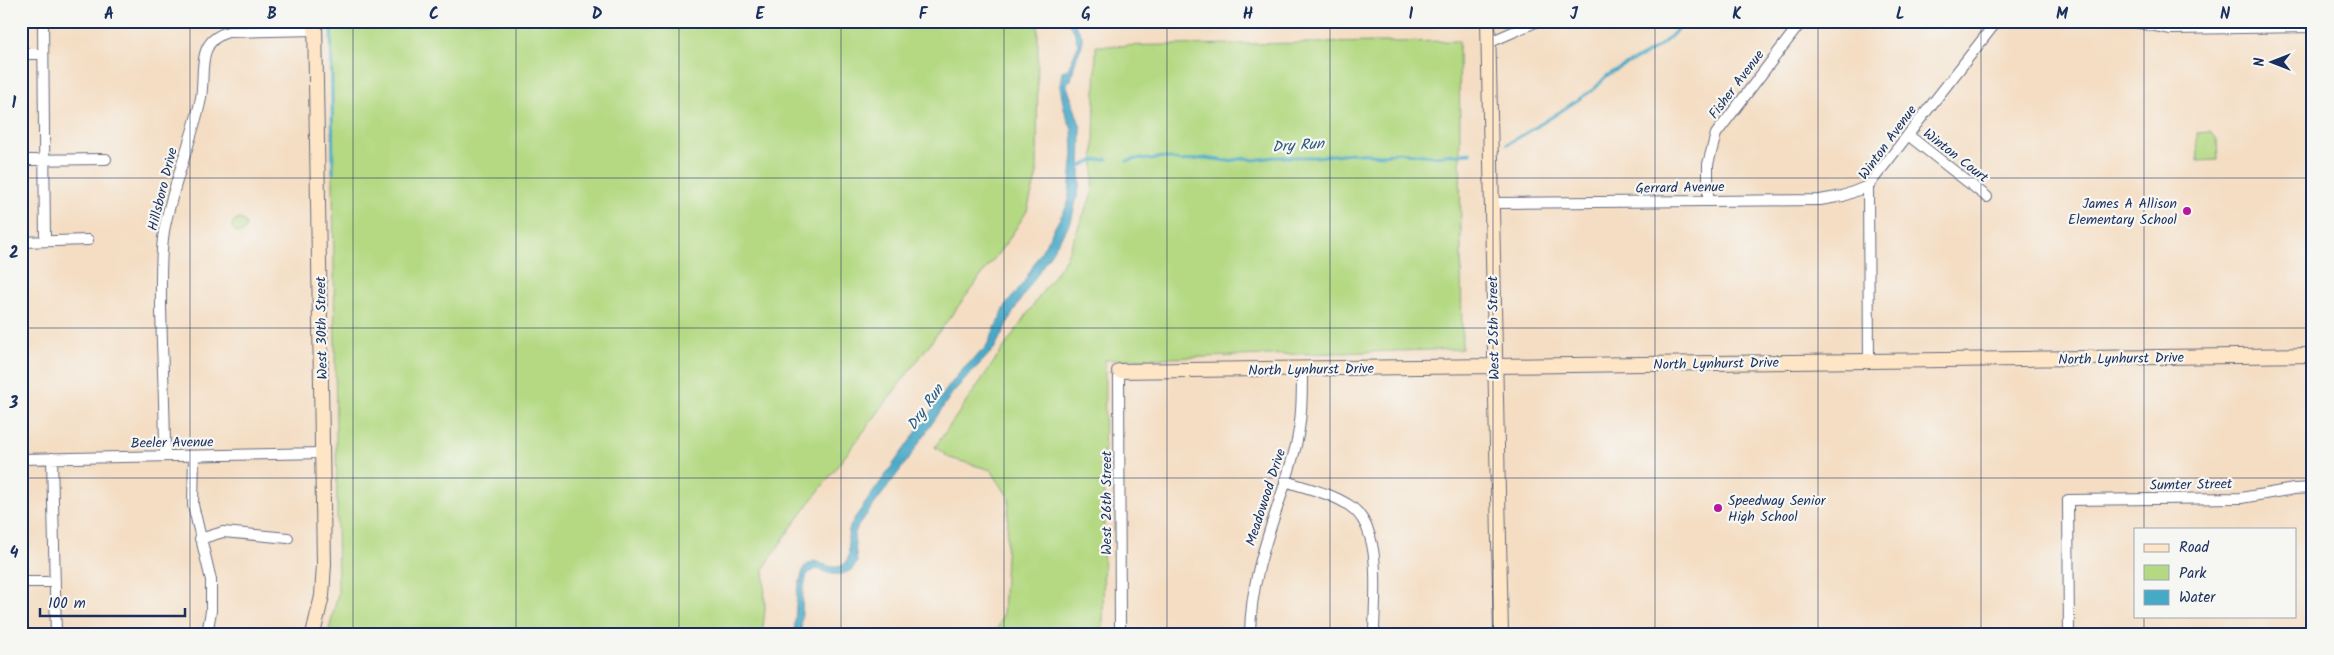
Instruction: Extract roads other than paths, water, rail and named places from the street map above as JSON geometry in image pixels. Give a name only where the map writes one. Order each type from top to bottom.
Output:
[{"type":"main road","name":"West 25th Street","points":[[1488,21],[1501,634]]},
{"type":"main road","name":"West 30th Street","points":[[314,634],[324,582],[316,25]]},
{"type":"main road","name":"North Lynhurst Drive","points":[[1119,371],[2313,356]]},
{"type":"street","points":[[43,21],[45,241]]},
{"type":"street","points":[[1488,43],[1538,21]]},
{"type":"street","name":"Fisher Avenue","points":[[1708,200],[1708,164],[1716,134],[1802,21]]},
{"type":"street","name":"Winton Avenue","points":[[1869,362],[1868,186],[1997,21]]},
{"type":"street","points":[[2129,21],[2171,28],[2313,27]]},
{"type":"street","name":"Hillsboro Drive","points":[[165,456],[161,290],[164,233],[173,194],[200,104],[203,87],[202,61],[206,48],[215,38],[228,32],[316,25]]},
{"type":"street","points":[[21,54],[43,54]]},
{"type":"street","name":"Winton Court","points":[[1908,135],[1987,197]]},
{"type":"street","points":[[21,160],[106,159]]},
{"type":"street","name":"Gerrard Avenue","points":[[1491,203],[1825,199],[1852,194],[1868,186]]},
{"type":"street","points":[[21,242],[88,240]]},
{"type":"street","name":"Meadowood Drive","points":[[1250,634],[1254,579],[1298,433],[1302,402],[1302,369]]},
{"type":"street","name":"West 26th Street","points":[[1119,371],[1120,634]]},
{"type":"street","name":"Beeler Avenue","points":[[21,459],[322,453]]},
{"type":"street","points":[[194,456],[193,505],[210,575],[211,589],[211,611],[206,634]]},
{"type":"street","points":[[52,458],[56,634]]},
{"type":"street","points":[[1285,481],[1342,501],[1353,509],[1366,523],[1371,536],[1373,550],[1374,634]]},
{"type":"street","name":"Sumter Street","points":[[2069,634],[2068,500],[2241,498],[2294,489],[2313,488]]},
{"type":"street","points":[[200,539],[223,532],[288,538]]},
{"type":"street","points":[[21,582],[55,582]]},
{"type":"water","name":"Dry Run","points":[[1066,21],[1073,21],[1082,36],[1082,45],[1075,62],[1071,80],[1066,83],[1081,128],[1080,184],[1071,222],[1016,307],[994,349],[953,392],[907,461],[858,526],[854,535],[857,563],[853,568],[844,573],[834,574],[817,569],[807,574],[803,591],[801,634],[794,634],[797,592],[804,567],[814,561],[837,567],[842,566],[848,560],[848,538],[854,519],[949,386],[960,372],[986,347],[1006,305],[1024,282],[1068,204],[1073,153],[1072,130],[1064,109],[1060,86],[1062,71],[1068,69],[1078,45],[1074,31]]},
{"type":"waterway","points":[[331,21],[333,173]]},
{"type":"waterway","name":"Dry Run","points":[[1507,144],[1540,125],[1591,91],[1608,75],[1659,46],[1684,21]]},
{"type":"waterway","name":"Dry Run","points":[[1127,161],[1141,158],[1152,160],[1161,157],[1182,161],[1205,158],[1228,161],[1246,158],[1254,160],[1274,157],[1316,157],[1351,153],[1384,155],[1398,152],[1432,156],[1471,153]]},
{"type":"waterway","points":[[1079,167],[1092,161],[1108,159]]},
{"type":"place","name":"James A Allison Elementary School","points":[[2187,211]]},
{"type":"place","name":"Speedway Senior High School","points":[[1718,508]]}]
